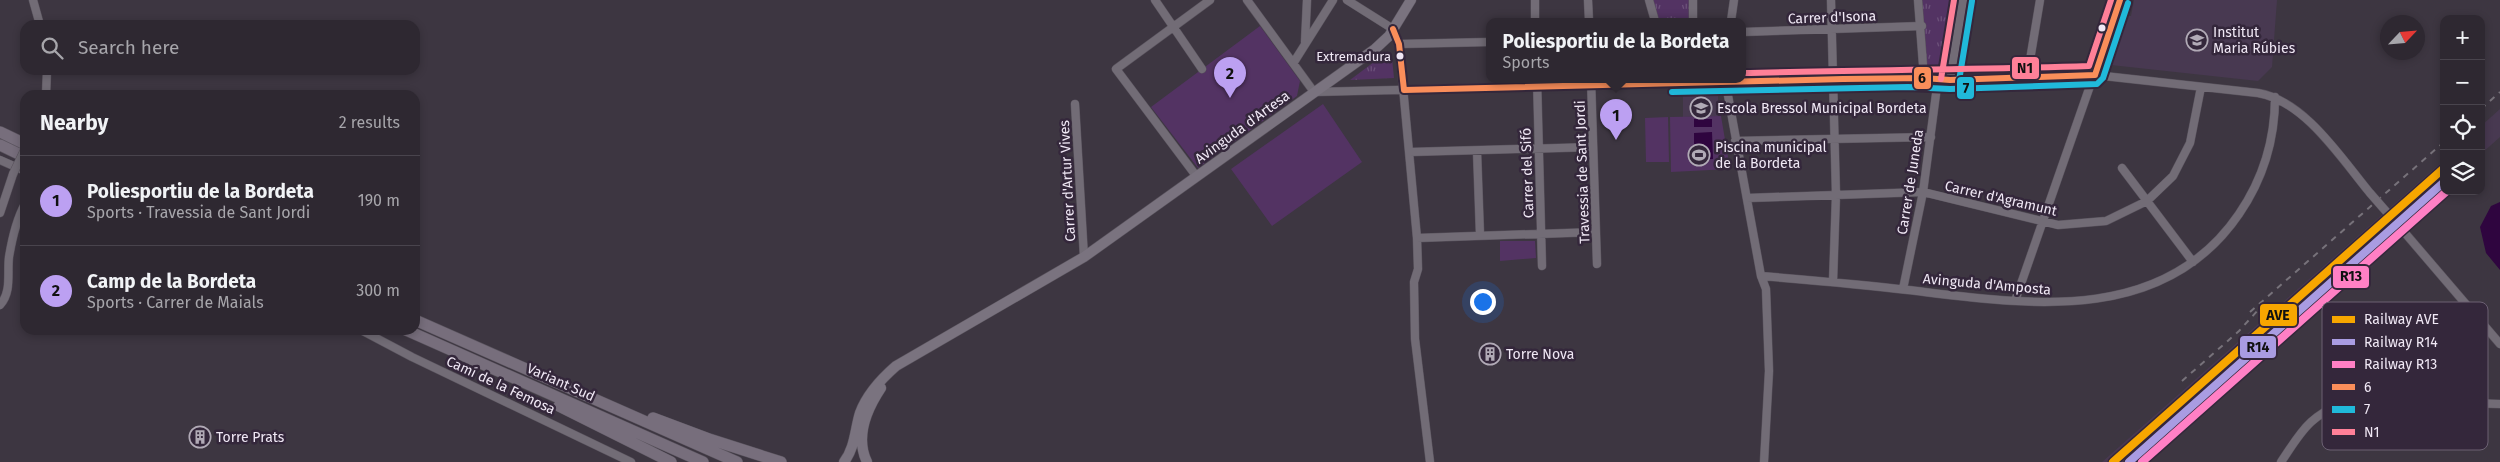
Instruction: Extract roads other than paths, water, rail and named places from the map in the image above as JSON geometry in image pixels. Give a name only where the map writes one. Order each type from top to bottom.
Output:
[{"type":"highway","points":[[0,132],[20,142]]},
{"type":"highway","points":[[0,145],[20,155]]},
{"type":"highway","points":[[420,322],[476,347],[486,346],[667,423],[781,462]]},
{"type":"highway","points":[[413,335],[425,344],[594,423],[671,462]]},
{"type":"highway","name":"Variant Sud","points":[[417,335],[704,462]]},
{"type":"highway","name":"Variant Sud","points":[[476,347],[737,462]]},
{"type":"main road","name":"Avinguda d'Artesa","points":[[872,391],[887,373],[1079,259],[1337,76],[1379,45],[1393,29],[1411,0]]},
{"type":"main road","points":[[862,435],[865,421],[875,399],[902,364]]},
{"type":"main road","points":[[867,462],[862,446],[862,420],[872,391]]},
{"type":"main road","points":[[844,462],[852,446],[861,412],[872,391]]},
{"type":"street","points":[[33,0],[39,20]]},
{"type":"street","points":[[1154,0],[1202,69]]},
{"type":"street","points":[[1197,176],[1116,69],[1210,0]]},
{"type":"street","points":[[1247,0],[1314,92],[1404,90],[1537,83]]},
{"type":"street","points":[[1305,44],[1307,0]]},
{"type":"street","points":[[1294,62],[1333,0]]},
{"type":"street","points":[[1347,0],[1393,29],[1400,44],[1417,238],[1418,269],[1414,282],[1415,339],[1430,462]]},
{"type":"street","points":[[1534,0],[1535,18]]},
{"type":"street","points":[[1588,0],[1588,18]]},
{"type":"street","points":[[1649,0],[1654,18]]},
{"type":"street","points":[[1693,0],[1693,18]]},
{"type":"street","points":[[1731,18],[1734,0]]},
{"type":"street","points":[[1831,0],[1836,194],[1833,282]]},
{"type":"street","points":[[1918,0],[1922,26],[1924,78]]},
{"type":"street","points":[[1950,80],[1963,0]]},
{"type":"street","points":[[2027,78],[2040,0]]},
{"type":"street","points":[[2015,301],[2120,0]]},
{"type":"street","name":"Carrer d'Isona","points":[[1746,32],[1922,26]]},
{"type":"street","points":[[1400,44],[1486,42]]},
{"type":"street","points":[[46,90],[48,75]]},
{"type":"street","points":[[1746,81],[1924,78],[1950,80],[2095,75],[2275,97],[2304,116],[2464,302]]},
{"type":"street","points":[[1337,76],[1346,91]]},
{"type":"street","name":"Carrer de Juneda","points":[[1903,289],[1923,192],[1938,79]]},
{"type":"street","name":"Carrer del Sifó","points":[[1537,83],[1542,266]]},
{"type":"street","name":"Travessia de Sant Jordi","points":[[1591,83],[1597,264]]},
{"type":"street","points":[[1725,83],[1761,276],[1766,289],[1769,371],[1764,462]]},
{"type":"street","name":"Carrer d'Agramunt","points":[[1747,198],[1923,192],[2058,225],[2097,223],[2127,212],[2147,201],[2173,176],[2182,162],[2196,124],[2201,87]]},
{"type":"street","name":"Avinguda d'Amposta","points":[[1761,276],[2015,301],[2069,302],[2125,294],[2166,279],[2193,262],[2223,234],[2251,195],[2269,149],[2275,97]]},
{"type":"street","name":"Carrer d'Artur Vives","points":[[1075,104],[1079,259]]},
{"type":"street","points":[[1735,141],[1931,137]]},
{"type":"street","points":[[1410,152],[1593,147]]},
{"type":"street","points":[[1477,150],[1480,235]]},
{"type":"street","points":[[0,213],[20,159]]},
{"type":"street","points":[[0,160],[20,169]]},
{"type":"street","points":[[2122,168],[2193,262]]},
{"type":"street","points":[[0,303],[8,290],[9,258],[20,213]]},
{"type":"street","points":[[1417,238],[1596,232]]},
{"type":"street","points":[[2488,330],[2500,344]]},
{"type":"street","name":"Camí de la Femosa","points":[[370,335],[412,357],[631,462]]},
{"type":"street","points":[[2281,462],[2306,428],[2322,414]]},
{"type":"railway","points":[[2485,105],[2500,92]]},
{"type":"railway","points":[[2250,312],[2440,146]]},
{"type":"railway","points":[[2182,381],[2239,331],[2259,309]]},
{"type":"rail line","name":"AVE","points":[[2113,462],[2440,172]]},
{"type":"rail line","name":"R14","points":[[2129,462],[2440,186]]},
{"type":"rail line","name":"R13","points":[[2322,302],[2442,195]]},
{"type":"rail line","name":"R13","points":[[2142,462],[2322,302]]},
{"type":"place","name":"Institut Maria Rúbies","points":[[2197,40]]},
{"type":"place","name":"Extremadura","points":[[1400,56]]},
{"type":"place","name":"Camp de la Bordeta","points":[[1230,98]]},
{"type":"place","name":"Escola Bressol Municipal Bordeta","points":[[1701,108]]},
{"type":"place","name":"Poliesportiu de la Bordeta","points":[[1616,140]]},
{"type":"place","name":"Piscina municipal de la Bordeta","points":[[1699,155]]},
{"type":"place","name":"Torre Nova","points":[[1490,354]]},
{"type":"place","name":"Torre Prats","points":[[200,437]]}]
